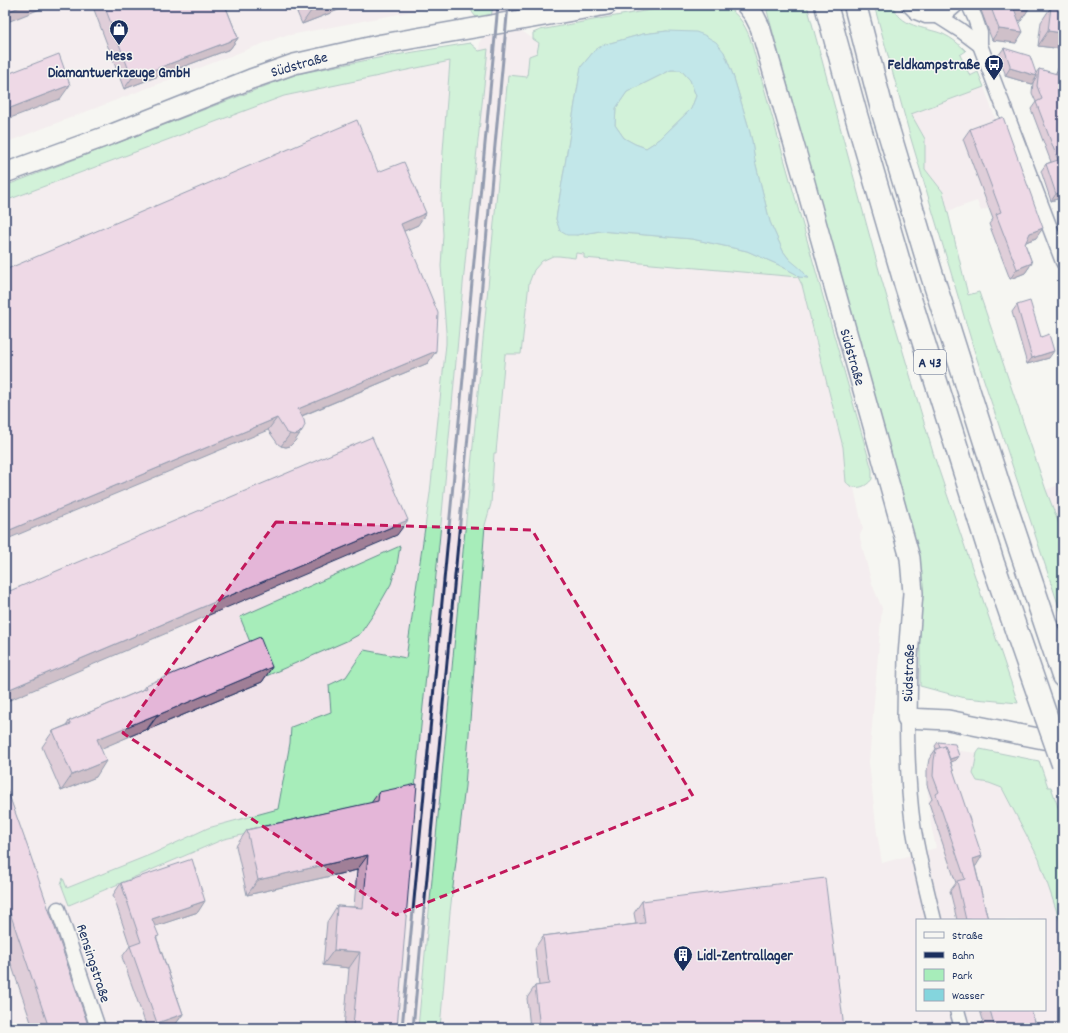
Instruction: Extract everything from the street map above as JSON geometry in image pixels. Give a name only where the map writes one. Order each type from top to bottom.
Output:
[{"type":"highway","name":"A 43","points":[[826,5],[908,294],[993,563],[1063,764]]},
{"type":"highway","name":"A 43","points":[[855,5],[882,109],[931,272],[998,483],[1063,676]]},
{"type":"street","name":"Südstraße","points":[[5,173],[112,134],[251,79],[294,64],[382,44],[607,5]]},
{"type":"street","name":"Südstraße","points":[[746,5],[754,15],[760,27],[908,553],[912,575],[907,718],[909,776],[913,824],[934,919]]},
{"type":"street","points":[[909,5],[916,12],[926,16],[938,16],[948,12],[956,5]]},
{"type":"street","points":[[968,5],[975,18],[980,33],[980,45],[1063,262]]},
{"type":"street","points":[[938,16],[980,45]]},
{"type":"street","name":"Südstraße","points":[[907,718],[948,720],[1063,743]]},
{"type":"street","name":"Rensingstraße","points":[[58,909],[98,1028]]},
{"type":"street","points":[[957,1011],[962,1028]]},
{"type":"highlighted area","points":[[276,522],[532,530],[693,796],[396,915],[123,733]]},
{"type":"shaded area","points":[[5,5],[445,5],[280,37],[5,143]]},
{"type":"shaded area","points":[[493,5],[515,5],[513,14],[491,18]]},
{"type":"shaded area","points":[[519,29],[539,43],[537,53],[529,56],[527,77],[507,76],[418,1028],[395,1028],[414,797],[467,241],[488,50],[479,51],[480,41],[483,34]]},
{"type":"shaded area","points":[[450,60],[441,201],[443,235],[441,266],[446,344],[430,493],[406,658],[364,650],[346,677],[329,685],[332,712],[291,727],[290,743],[279,809],[208,828],[152,854],[67,888],[69,905],[224,839],[408,799],[388,1028],[5,1028],[5,201],[284,96]]},
{"type":"shaded area","points":[[984,87],[998,126],[989,208],[981,211],[977,201],[948,211],[943,192],[925,169],[925,139],[911,113]]},
{"type":"shaded area","points":[[576,253],[584,254],[584,258],[799,277],[843,447],[846,480],[854,488],[863,529],[860,538],[872,584],[882,608],[869,762],[882,863],[936,848],[931,825],[927,785],[927,770],[930,756],[934,748],[936,748],[935,746],[977,753],[973,774],[977,781],[989,783],[1002,788],[1039,859],[1063,930],[1063,1028],[440,1028],[450,912],[465,786],[485,525],[491,504],[494,452],[497,452],[505,353],[521,354],[529,283],[534,270],[537,265],[548,258],[559,256],[575,258]]},
{"type":"shaded area","points":[[1063,483],[1063,534],[1046,490]]},
{"type":"green space","points":[[469,5],[493,5],[491,18],[477,18]]},
{"type":"green space","points":[[679,5],[721,5],[736,14],[745,27],[750,38],[872,470],[872,479],[866,485],[859,487],[852,487],[846,482],[843,447],[802,285],[798,277],[584,258],[584,254],[576,253],[575,258],[553,256],[542,261],[534,270],[529,283],[521,354],[505,354],[496,453],[494,453],[491,504],[485,525],[465,786],[450,912],[440,1028],[418,1028],[508,75],[527,77],[529,56],[537,53],[539,43],[533,39],[533,33],[540,30]],"holes":[[[667,31],[724,52],[733,75],[748,125],[770,222],[783,251],[808,278],[799,277],[779,265],[747,251],[692,239],[600,231],[577,235],[560,231],[556,219],[581,67],[594,51],[603,45],[643,34]]]},
{"type":"green space","points":[[767,5],[807,5],[880,274],[934,456],[1018,703],[965,698],[920,686],[920,586],[913,534],[767,11]]},
{"type":"green space","points":[[874,5],[893,5],[896,12],[907,22],[943,34],[955,41],[966,51],[960,55],[970,76],[978,72],[984,87],[911,114],[925,139],[925,169],[943,192],[968,295],[979,292],[1046,490],[1063,534],[1063,619],[975,353],[911,139]]},
{"type":"green space","points":[[470,43],[479,51],[488,49],[467,241],[414,797],[224,839],[69,905],[61,884],[63,878],[67,888],[152,854],[208,828],[278,809],[290,743],[291,727],[331,712],[329,685],[346,677],[364,650],[406,658],[430,493],[446,344],[441,266],[443,235],[441,201],[443,151],[450,61],[284,96],[5,201],[5,186],[297,74],[383,57]]},
{"type":"green space","points":[[671,70],[681,70],[690,80],[696,96],[691,109],[660,139],[646,148],[624,138],[615,125],[616,108],[627,92]]},
{"type":"green space","points":[[400,546],[397,565],[391,584],[360,634],[264,677],[240,617]]},
{"type":"green space","points":[[980,749],[1039,761],[1048,787],[1051,787],[1063,821],[1063,930],[1039,859],[1002,788],[989,783],[977,781],[973,774],[977,753]]},
{"type":"water","points":[[667,31],[696,32],[716,42],[724,52],[733,75],[748,125],[770,222],[783,251],[808,278],[799,277],[779,265],[747,251],[692,239],[600,231],[577,235],[567,235],[560,231],[556,219],[581,67],[594,51],[603,45],[643,34]],"holes":[[[671,70],[681,70],[690,80],[696,96],[691,109],[660,139],[646,148],[624,138],[615,125],[616,108],[627,92]]]},
{"type":"building","points":[[5,5],[24,5],[5,13]]},
{"type":"building","points":[[104,5],[225,5],[238,38],[132,78]]},
{"type":"building","points":[[308,5],[327,5],[311,11]]},
{"type":"building","points":[[990,5],[1030,5],[1028,10],[1013,6],[1023,32],[999,29]]},
{"type":"building","points":[[1051,7],[1063,9],[1063,33],[1048,31]]},
{"type":"building","points":[[1004,48],[1030,56],[1037,76],[1010,68]]},
{"type":"building","points":[[59,54],[70,85],[5,110],[5,75]]},
{"type":"building","points":[[1059,67],[1063,68],[1063,191],[1056,194],[1046,164],[1058,160],[1036,102],[1042,99],[1037,86],[1039,69],[1057,74]]},
{"type":"building","points":[[1003,117],[1043,228],[1030,233],[1025,244],[1032,263],[1017,269],[996,214],[1001,212],[970,129]]},
{"type":"building","points":[[357,120],[378,172],[404,162],[426,213],[401,224],[438,313],[436,351],[298,409],[305,425],[298,434],[294,435],[286,432],[277,418],[5,532],[5,270]]},
{"type":"building","points":[[1030,301],[1041,337],[1049,334],[1054,351],[1032,358],[1017,305]]},
{"type":"building","points":[[372,437],[408,520],[5,691],[5,593]]},
{"type":"building","points":[[260,637],[272,667],[97,739],[106,761],[72,775],[53,731],[71,724],[69,721],[147,688],[146,685]]},
{"type":"building","points":[[938,742],[955,744],[959,756],[950,759],[945,746],[940,748]]},
{"type":"building","points":[[945,746],[982,856],[973,859],[988,919],[966,919],[957,881],[965,879],[936,794],[939,792],[933,776],[936,749]]},
{"type":"building","points":[[5,784],[89,1028],[49,1028],[9,910],[5,911]]},
{"type":"building","points":[[417,784],[397,1028],[353,1026],[360,952],[334,950],[337,906],[363,908],[368,855],[258,880],[247,830],[378,801],[379,792]]},
{"type":"building","points":[[192,859],[205,901],[152,919],[159,936],[156,937],[183,1014],[157,1023],[130,946],[141,942],[121,883]]},
{"type":"building","name":"Lidl-Zentrallager","points":[[825,878],[844,1028],[540,1028],[535,986],[549,984],[543,936],[645,923],[642,901]]},
{"type":"building","points":[[990,1011],[1031,1011],[1037,1028],[995,1028]]},
{"type":"railway","points":[[402,1028],[498,5]]},
{"type":"railway","points":[[413,1028],[508,5]]},
{"type":"place","name":"Hess Diamantwerkzeuge GmbH","points":[[119,46]]},
{"type":"place","name":"Feldkampstraße","points":[[994,81]]},
{"type":"place","name":"Lidl-Zentrallager","points":[[683,972]]}]
